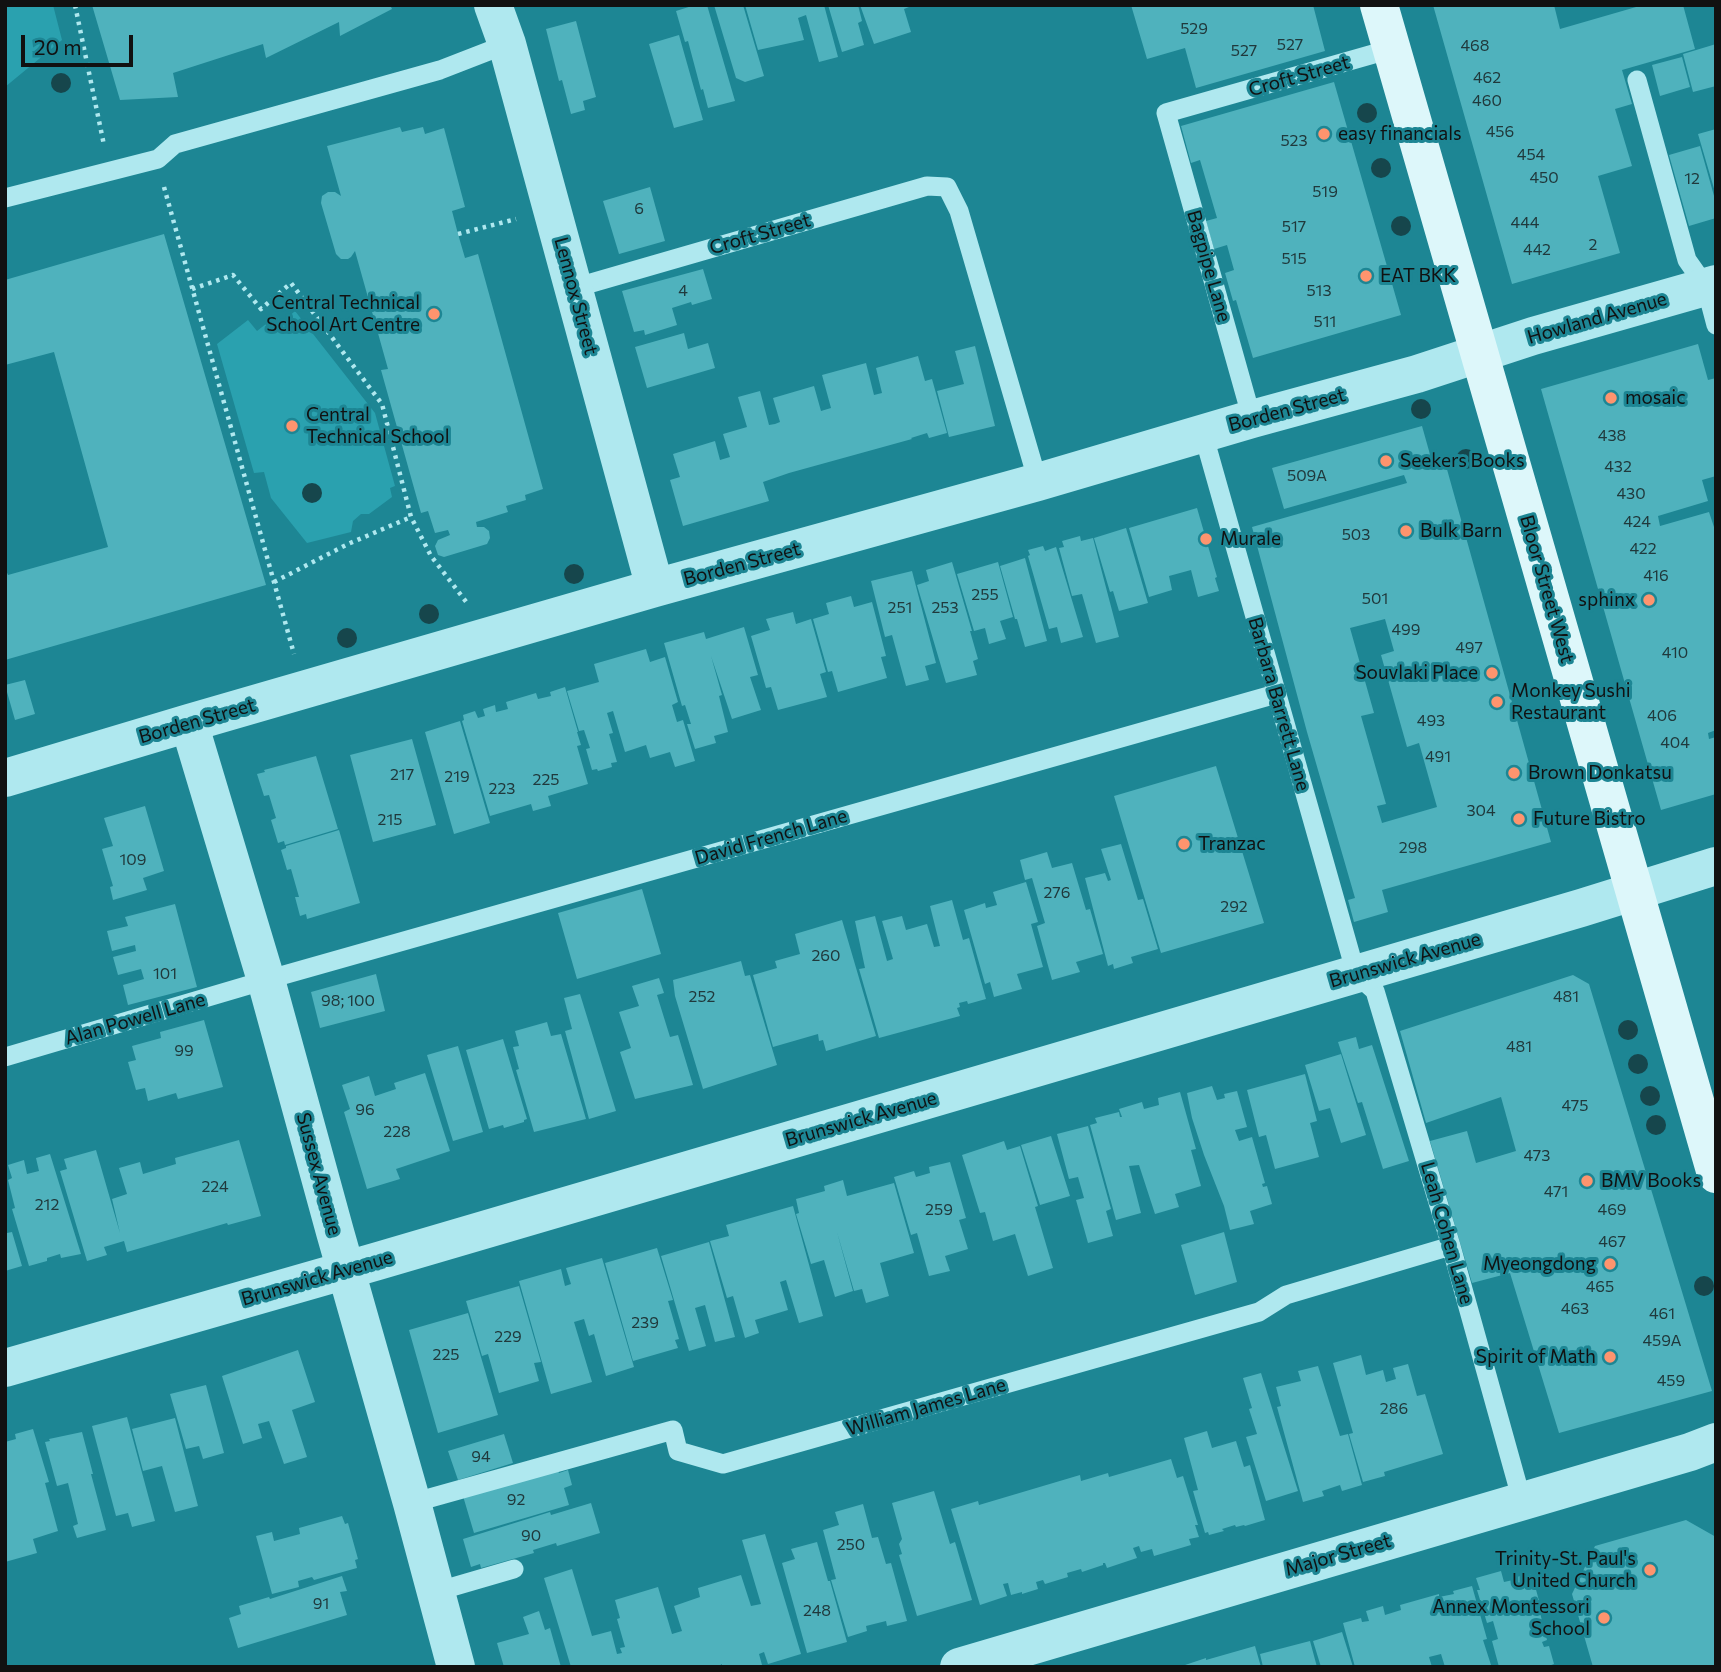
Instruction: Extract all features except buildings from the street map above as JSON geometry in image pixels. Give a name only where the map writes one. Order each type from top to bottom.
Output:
[{"type":"main road","name":"Bloor Street West","points":[[1379,5],[1716,1174]]},
{"type":"street","name":"Lennox Street","points":[[493,5],[507,44],[655,588]]},
{"type":"street","name":"Howland Avenue","points":[[1479,353],[1711,285]]},
{"type":"street","name":"Borden Street","points":[[5,778],[655,588],[1417,374],[1479,353]]},
{"type":"street","name":"Sussex Avenue","points":[[189,723],[266,980],[456,1667]]},
{"type":"street","name":"Brunswick Avenue","points":[[5,1368],[1581,908],[1716,866]]},
{"type":"street","name":"Major Street","points":[[959,1667],[1689,1452],[1716,1441]]},
{"type":"lane","points":[[5,198],[158,159],[174,144],[440,70],[507,44]]},
{"type":"lane","name":"Croft Street","points":[[1166,113],[1391,49]]},
{"type":"lane","points":[[1637,80],[1687,260],[1711,285],[1716,324]]},
{"type":"lane","name":"Bagpipe Lane","points":[[1166,113],[1252,419]]},
{"type":"lane","name":"Croft Street","points":[[574,288],[927,186],[947,187],[959,211],[1038,482]]},
{"type":"lane","name":"Barbara Barrett Lane","points":[[1203,433],[1356,974]]},
{"type":"lane","name":"David French Lane","points":[[266,980],[1276,694]]},
{"type":"lane","name":"Leah Cohen Lane","points":[[1356,974],[1375,991],[1451,1246],[1522,1501]]},
{"type":"lane","name":"Alan Powell Lane","points":[[5,1057],[266,980]]},
{"type":"lane","name":"William James Lane","points":[[412,1503],[673,1430],[678,1451],[723,1464],[1259,1312],[1286,1295],[1451,1246]]},
{"type":"lane","points":[[435,1592],[514,1569]]},
{"type":"path","points":[[75,5],[110,170]]},
{"type":"path","points":[[158,159],[304,690]]},
{"type":"path","points":[[458,234],[523,217]]},
{"type":"path","points":[[192,289],[233,275],[261,309],[290,283],[382,404],[411,517],[431,556],[469,606]]},
{"type":"path","points":[[274,582],[348,544],[411,517]]},
{"type":"shaded area","points":[[5,5],[53,5],[62,40],[5,87]]},
{"type":"shaded area","points":[[295,311],[375,413],[395,486],[390,488],[392,497],[369,514],[361,514],[353,521],[351,532],[307,543],[271,498],[264,472],[254,473],[217,344],[248,320],[257,331],[276,316],[283,322]]},
{"type":"place","name":"easy financials","points":[[1324,134]]},
{"type":"place","name":"EAT BKK","points":[[1366,276]]},
{"type":"place","name":"Central Technical School Art Centre","points":[[434,314]]},
{"type":"place","name":"mosaic","points":[[1611,398]]},
{"type":"place","name":"Central Technical School","points":[[292,426]]},
{"type":"place","name":"Seekers Books","points":[[1386,461]]},
{"type":"place","name":"Bulk Barn","points":[[1406,531]]},
{"type":"place","name":"Murale","points":[[1206,539]]},
{"type":"place","name":"sphinx","points":[[1649,600]]},
{"type":"place","name":"Souvlaki Place","points":[[1492,673]]},
{"type":"place","name":"Monkey Sushi Restaurant","points":[[1497,702]]},
{"type":"place","name":"Brown Donkatsu","points":[[1514,773]]},
{"type":"place","name":"Future Bistro","points":[[1519,819]]},
{"type":"place","name":"Tranzac","points":[[1184,844]]},
{"type":"place","name":"BMV Books","points":[[1587,1181]]},
{"type":"place","name":"Myeongdong","points":[[1610,1264]]},
{"type":"place","name":"Spirit of Math","points":[[1610,1357]]},
{"type":"place","name":"Trinity-St. Paul's United Church","points":[[1650,1570]]},
{"type":"place","name":"Annex Montessori School","points":[[1604,1618]]}]
